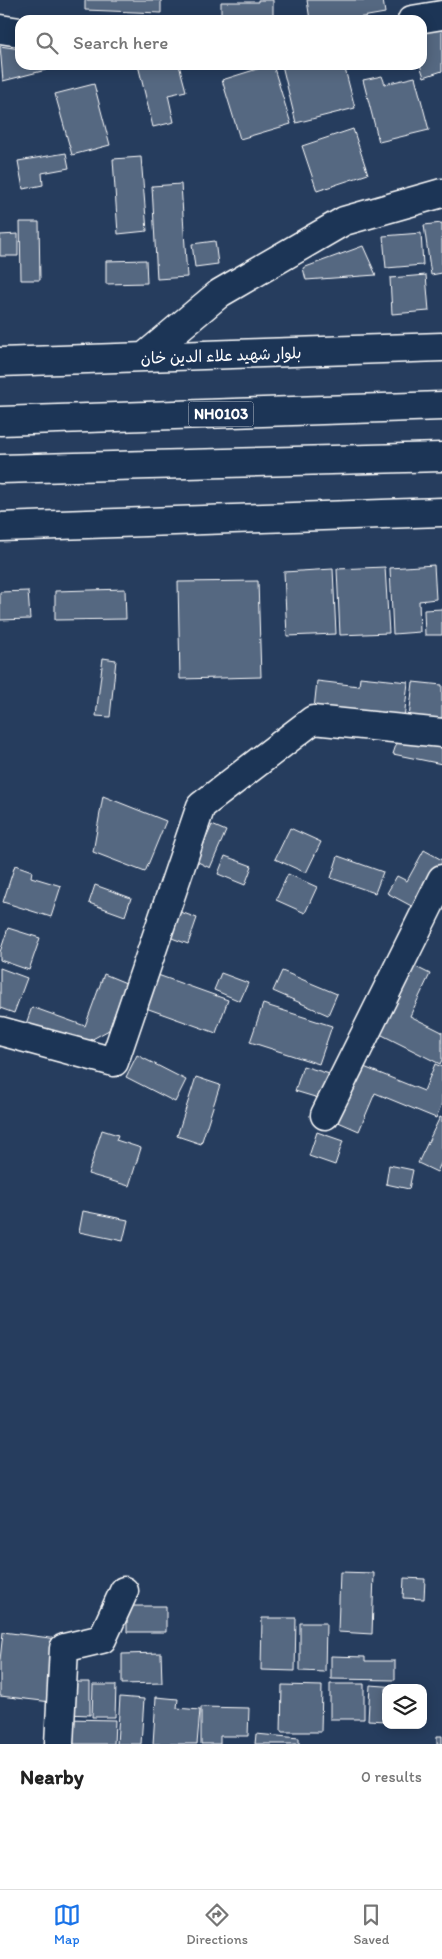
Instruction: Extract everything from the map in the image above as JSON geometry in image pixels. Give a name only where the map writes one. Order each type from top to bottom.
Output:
[{"type":"main road","points":[[427,18],[442,15]]},
{"type":"main road","points":[[0,29],[15,31]]},
{"type":"main road","points":[[144,357],[220,293],[344,221],[442,194]]},
{"type":"main road","name":"بلوار شهید علاء الدین خان","points":[[0,362],[442,348]]},
{"type":"main road","name":"NH0103","points":[[0,421],[442,406]]},
{"type":"main road","points":[[0,470],[442,457]]},
{"type":"main road","points":[[0,526],[442,512]]},
{"type":"main road","points":[[0,1031],[114,1062],[200,806],[313,720],[442,733]]},
{"type":"main road","points":[[325,1115],[442,879]]},
{"type":"main road","points":[[59,1744],[64,1648],[102,1639],[124,1591]]},
{"type":"building","points":[[85,0],[161,0],[161,13],[85,10]]},
{"type":"building","points":[[258,0],[273,0],[273,15],[221,15],[221,2],[258,2]]},
{"type":"building","points":[[307,0],[383,0],[385,13],[374,15],[309,15]]},
{"type":"building","points":[[442,26],[442,71],[424,77],[422,70],[427,70],[427,31]]},
{"type":"building","points":[[0,46],[15,48],[15,70],[46,70],[3,81]]},
{"type":"building","points":[[139,70],[180,70],[186,91],[168,95],[174,122],[153,127]]},
{"type":"building","points":[[254,70],[275,70],[291,124],[240,139],[222,80]]},
{"type":"building","points":[[283,70],[345,70],[355,108],[296,123]]},
{"type":"building","points":[[382,76],[385,84],[415,77],[429,130],[379,142],[363,80]]},
{"type":"building","points":[[94,84],[110,145],[72,155],[55,94]]},
{"type":"building","points":[[353,129],[368,174],[317,191],[302,146]]},
{"type":"building","points":[[66,153],[69,168],[42,173],[43,185],[23,189],[18,161]]},
{"type":"building","points":[[141,157],[147,231],[118,234],[113,159]]},
{"type":"building","points":[[181,184],[187,277],[157,279],[152,186]]},
{"type":"building","points":[[20,222],[39,222],[40,280],[21,280]]},
{"type":"building","points":[[442,223],[442,273],[431,275],[424,225]]},
{"type":"building","points":[[421,233],[423,265],[386,268],[383,236]]},
{"type":"building","points":[[18,234],[18,256],[0,256],[0,235]]},
{"type":"building","points":[[215,241],[218,264],[195,267],[192,244]]},
{"type":"building","points":[[363,246],[376,275],[306,280],[303,268]]},
{"type":"building","points":[[146,260],[147,283],[106,284],[106,261]]},
{"type":"building","points":[[426,275],[429,311],[392,314],[390,278]]},
{"type":"building","points":[[434,565],[436,599],[419,601],[420,632],[393,634],[390,568]]},
{"type":"building","points":[[385,567],[389,633],[340,635],[337,569]]},
{"type":"building","points":[[333,569],[336,634],[287,636],[284,572]]},
{"type":"building","points":[[258,581],[261,677],[180,679],[178,582]]},
{"type":"building","points":[[125,589],[126,619],[55,620],[55,591]]},
{"type":"building","points":[[28,591],[30,619],[0,620],[0,592]]},
{"type":"building","points":[[442,609],[442,635],[425,635],[424,610]]},
{"type":"building","points":[[103,658],[116,660],[110,717],[96,716]]},
{"type":"building","points":[[360,677],[408,682],[404,719],[314,709],[317,681],[359,686]]},
{"type":"building","points":[[413,682],[442,685],[442,722],[409,718]]},
{"type":"building","points":[[398,739],[442,743],[442,764],[393,754]]},
{"type":"building","points":[[103,796],[166,821],[145,872],[93,852]]},
{"type":"building","points":[[212,825],[226,831],[210,868],[196,861]]},
{"type":"building","points":[[290,828],[321,842],[306,873],[275,859]]},
{"type":"building","points":[[424,850],[442,860],[442,870],[419,910],[387,893],[397,876],[407,881]]},
{"type":"building","points":[[225,856],[252,866],[245,885],[218,874]]},
{"type":"building","points":[[338,856],[383,872],[375,893],[331,878]]},
{"type":"building","points":[[15,865],[32,871],[31,877],[61,886],[51,917],[3,902]]},
{"type":"building","points":[[288,874],[317,887],[305,913],[276,900]]},
{"type":"building","points":[[95,885],[131,898],[125,916],[89,903]]},
{"type":"building","points":[[178,911],[197,918],[188,944],[169,937]]},
{"type":"building","points":[[8,928],[40,938],[29,970],[0,960],[0,952]]},
{"type":"building","points":[[408,963],[430,974],[410,1016],[442,1032],[442,1060],[440,1064],[374,1031]]},
{"type":"building","points":[[0,968],[27,978],[14,1013],[0,1008]]},
{"type":"building","points":[[282,971],[337,994],[328,1015],[273,991]]},
{"type":"building","points":[[221,973],[248,983],[240,1001],[214,990]]},
{"type":"building","points":[[104,974],[126,983],[109,1030],[78,1047],[25,1027],[32,1007],[85,1026]]},
{"type":"building","points":[[155,974],[228,1000],[216,1033],[143,1007]]},
{"type":"building","points":[[263,1004],[332,1026],[319,1064],[250,1042]]},
{"type":"building","points":[[137,1055],[186,1080],[175,1102],[126,1077]]},
{"type":"building","points":[[435,1064],[442,1067],[442,1103],[436,1118],[375,1093],[359,1131],[336,1121],[359,1065],[424,1091]]},
{"type":"building","points":[[303,1066],[333,1075],[325,1100],[295,1091]]},
{"type":"building","points":[[196,1077],[220,1085],[201,1144],[177,1136]]},
{"type":"building","points":[[440,1117],[442,1118],[442,1161],[437,1172],[418,1163]]},
{"type":"building","points":[[102,1130],[118,1135],[116,1140],[141,1148],[129,1186],[88,1174]]},
{"type":"building","points":[[317,1132],[343,1141],[335,1165],[309,1156]]},
{"type":"building","points":[[389,1165],[413,1170],[409,1189],[386,1184]]},
{"type":"building","points":[[83,1211],[128,1220],[123,1241],[79,1232]]},
{"type":"building","points":[[340,1572],[374,1573],[372,1634],[338,1632]]},
{"type":"building","points":[[404,1578],[425,1579],[424,1599],[403,1598]]},
{"type":"building","points":[[127,1606],[166,1606],[166,1632],[127,1632]]},
{"type":"building","points":[[262,1618],[296,1618],[295,1671],[261,1670]]},
{"type":"building","points":[[300,1623],[326,1623],[325,1672],[300,1671]]},
{"type":"building","points":[[3,1632],[58,1639],[51,1702],[0,1696],[0,1660]]},
{"type":"building","points":[[161,1653],[162,1683],[122,1684],[122,1654]]},
{"type":"building","points":[[331,1656],[365,1657],[365,1661],[395,1661],[395,1680],[331,1679]]},
{"type":"building","points":[[67,1682],[90,1682],[90,1715],[66,1714]]},
{"type":"building","points":[[330,1684],[364,1684],[364,1719],[330,1719]]},
{"type":"building","points":[[93,1685],[116,1685],[115,1717],[92,1717]]},
{"type":"building","points":[[282,1685],[322,1686],[321,1732],[281,1732]]},
{"type":"building","points":[[370,1685],[382,1686],[382,1721],[368,1720]]},
{"type":"building","points":[[120,1697],[144,1699],[141,1744],[117,1744]]},
{"type":"building","points":[[156,1697],[178,1699],[177,1708],[200,1710],[197,1744],[153,1744]]},
{"type":"building","points":[[201,1707],[249,1708],[248,1736],[220,1736],[220,1744],[201,1744]]},
{"type":"building","points":[[66,1719],[115,1720],[114,1744],[65,1744]]},
{"type":"building","points":[[256,1734],[299,1738],[299,1744],[255,1744]]},
{"type":"building","points":[[437,1736],[442,1736],[442,1744],[437,1744]]}]
